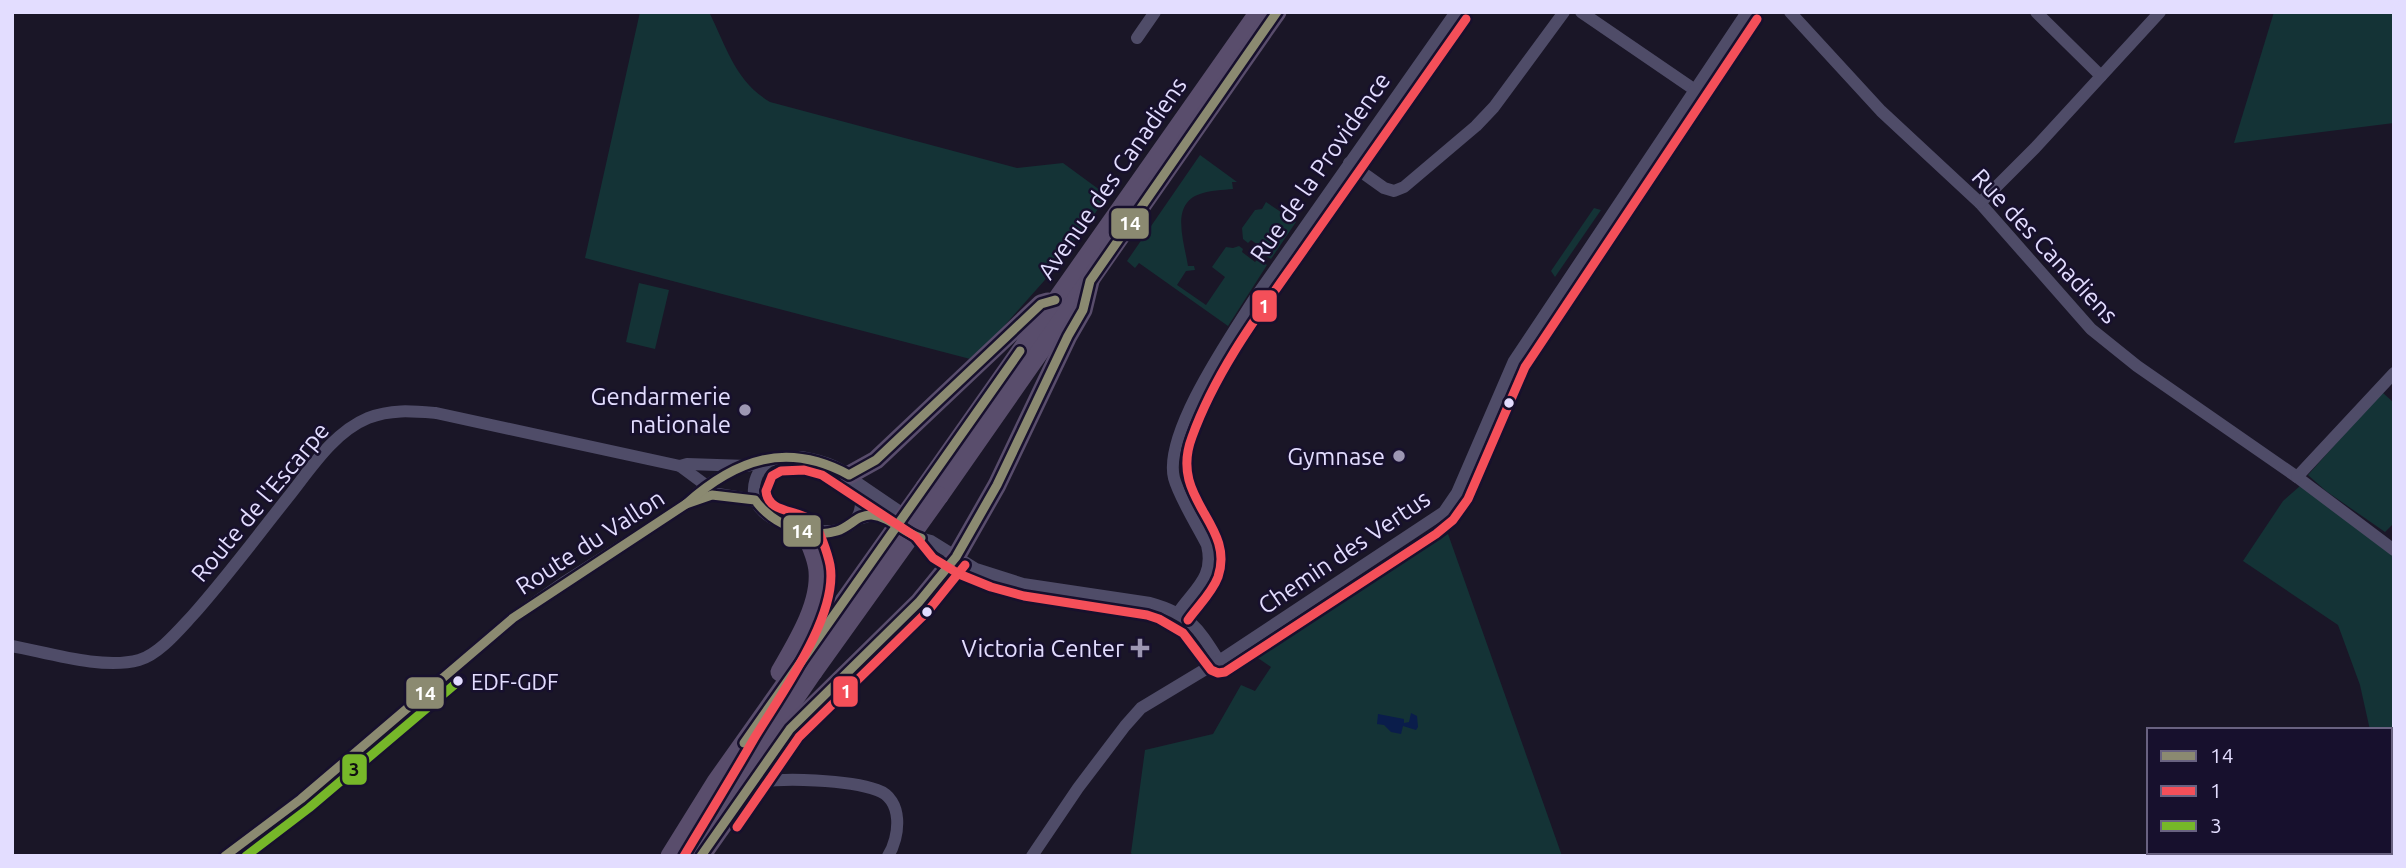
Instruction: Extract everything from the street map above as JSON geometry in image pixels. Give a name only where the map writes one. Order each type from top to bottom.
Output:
[{"type":"main road","name":"Avenue des Canadiens","points":[[687,856],[813,672],[1055,300],[1259,12]]},
{"type":"main road","name":"Avenue des Canadiens","points":[[670,856],[716,782],[832,618],[932,491],[1090,281],[1278,12]]},
{"type":"main road","points":[[702,856],[790,729],[925,595],[956,557],[997,485],[1083,310],[1090,281]]},
{"type":"main road","points":[[852,479],[876,460],[1041,304],[1055,300]]},
{"type":"main road","points":[[716,782],[798,642],[811,613],[818,569],[804,530]]},
{"type":"street","points":[[1137,38],[1155,12]]},
{"type":"street","name":"Rue de la Providence","points":[[1178,613],[1205,580],[1210,557],[1207,545],[1174,478],[1172,459],[1176,442],[1194,402],[1227,341],[1456,12]]},
{"type":"street","points":[[1349,163],[1384,188],[1394,191],[1404,187],[1494,107],[1564,12]]},
{"type":"street","points":[[1581,12],[1695,90]]},
{"type":"street","name":"Chemin des Vertus","points":[[1032,856],[1078,788],[1141,708],[1219,661],[1444,512],[1457,493],[1514,361],[1747,12]]},
{"type":"street","name":"Rue des Canadiens","points":[[1790,12],[1872,102],[1980,203],[2091,329],[2137,366],[2297,477],[2394,550]]},
{"type":"street","points":[[2036,12],[2101,76]]},
{"type":"street","points":[[1980,203],[2035,148],[2160,12]]},
{"type":"street","points":[[2297,477],[2394,373]]},
{"type":"street","name":"Route de l'Escarpe","points":[[12,646],[108,663],[140,660],[162,646],[200,607],[342,433],[368,418],[384,413],[411,410],[436,413],[680,466],[718,494]]},
{"type":"street","points":[[931,541],[924,528],[852,479],[817,460],[801,457],[775,458],[762,467],[758,475],[754,490],[755,500],[758,506],[774,519],[804,530],[824,532],[839,531],[855,520],[872,515],[885,519],[916,537],[931,541],[976,569],[1023,584],[1150,603],[1178,613],[1203,634],[1219,661]]},
{"type":"street","name":"Route de l'Escarpe","points":[[680,466],[739,466],[775,458]]},
{"type":"street","points":[[686,504],[706,486],[739,466]]},
{"type":"street","points":[[852,479],[859,489],[861,502],[855,520]]},
{"type":"street","points":[[686,504],[698,497],[718,494],[755,500]]},
{"type":"street","name":"Route du Vallon","points":[[225,856],[301,799],[524,610],[686,504]]},
{"type":"street","points":[[753,783],[771,779],[832,782],[880,790],[891,801],[897,815],[898,831],[888,856]]},
{"type":"green space","points":[[640,12],[709,12],[740,74],[758,94],[770,102],[1017,168],[1063,163],[1108,196],[1044,281],[974,360],[585,258]]},
{"type":"green space","points":[[2274,12],[2394,12],[2394,123],[2234,143]]},
{"type":"green space","points":[[1200,155],[1237,182],[1232,182],[1233,189],[1200,194],[1185,206],[1181,224],[1182,235],[1188,266],[1194,266],[1195,270],[1186,271],[1177,285],[1206,305],[1225,277],[1212,267],[1226,247],[1239,246],[1243,249],[1242,252],[1255,262],[1258,259],[1267,265],[1228,326],[1139,263],[1135,268],[1127,261]]},
{"type":"green space","points":[[1266,202],[1296,222],[1271,259],[1262,253],[1264,249],[1251,240],[1248,243],[1243,239],[1242,228],[1255,210],[1262,209]]},
{"type":"green space","points":[[1594,208],[1601,210],[1555,277],[1551,271]]},
{"type":"green space","points":[[639,283],[669,290],[655,349],[626,342]]},
{"type":"green space","points":[[2382,392],[2394,403],[2394,523],[2385,532],[2326,491],[2308,475]]},
{"type":"green space","points":[[2300,486],[2394,547],[2394,856],[2377,856],[2392,854],[2392,728],[2370,728],[2360,685],[2338,625],[2243,561],[2283,501]]},
{"type":"green space","points":[[1448,534],[1562,856],[1133,856],[1131,853],[1145,750],[1213,734],[1241,685],[1255,691],[1271,667],[1255,656]]},
{"type":"water","points":[[1411,713],[1417,716],[1416,730],[1403,726],[1401,734],[1377,724],[1378,714],[1404,719],[1404,723],[1409,722]]},
{"type":"transit line","name":"14","points":[[701,856],[790,729],[919,602],[956,557],[997,485],[1083,310],[1090,281],[1277,12]]},
{"type":"transit line","name":"1","points":[[1188,620],[1215,583],[1221,558],[1218,542],[1188,478],[1187,459],[1203,410],[1229,360],[1261,311],[1466,19]]},
{"type":"transit line","name":"1","points":[[684,856],[793,677],[826,607],[830,565],[820,535],[815,524],[806,517],[772,504],[766,491],[772,476],[781,471],[804,470],[822,475],[916,537],[933,558],[959,574],[991,587],[1024,596],[1159,619],[1183,633],[1211,670],[1225,672],[1436,534],[1453,520],[1468,499],[1525,367],[1757,19]]},
{"type":"transit line","name":"14","points":[[225,856],[301,799],[513,618],[686,504],[705,488],[743,466],[783,457],[804,459],[849,475],[876,460],[1041,304],[1055,300]]},
{"type":"transit line","name":"14","points":[[744,743],[1020,351]]},
{"type":"transit line","name":"14","points":[[686,504],[712,495],[755,500],[762,509],[781,523],[815,533],[837,531],[867,515],[879,516],[921,538]]},
{"type":"transit line","name":"1","points":[[737,827],[799,737],[928,611],[965,565]]},
{"type":"transit line","name":"3","points":[[246,856],[309,808],[460,680]]},
{"type":"place","name":"Gendarmerie nationale","points":[[745,410]]},
{"type":"place","name":"Gymnase","points":[[1399,456]]},
{"type":"place","name":"Victoria Center","points":[[1140,648]]},
{"type":"place","name":"EDF-GDF","points":[[458,681]]}]
